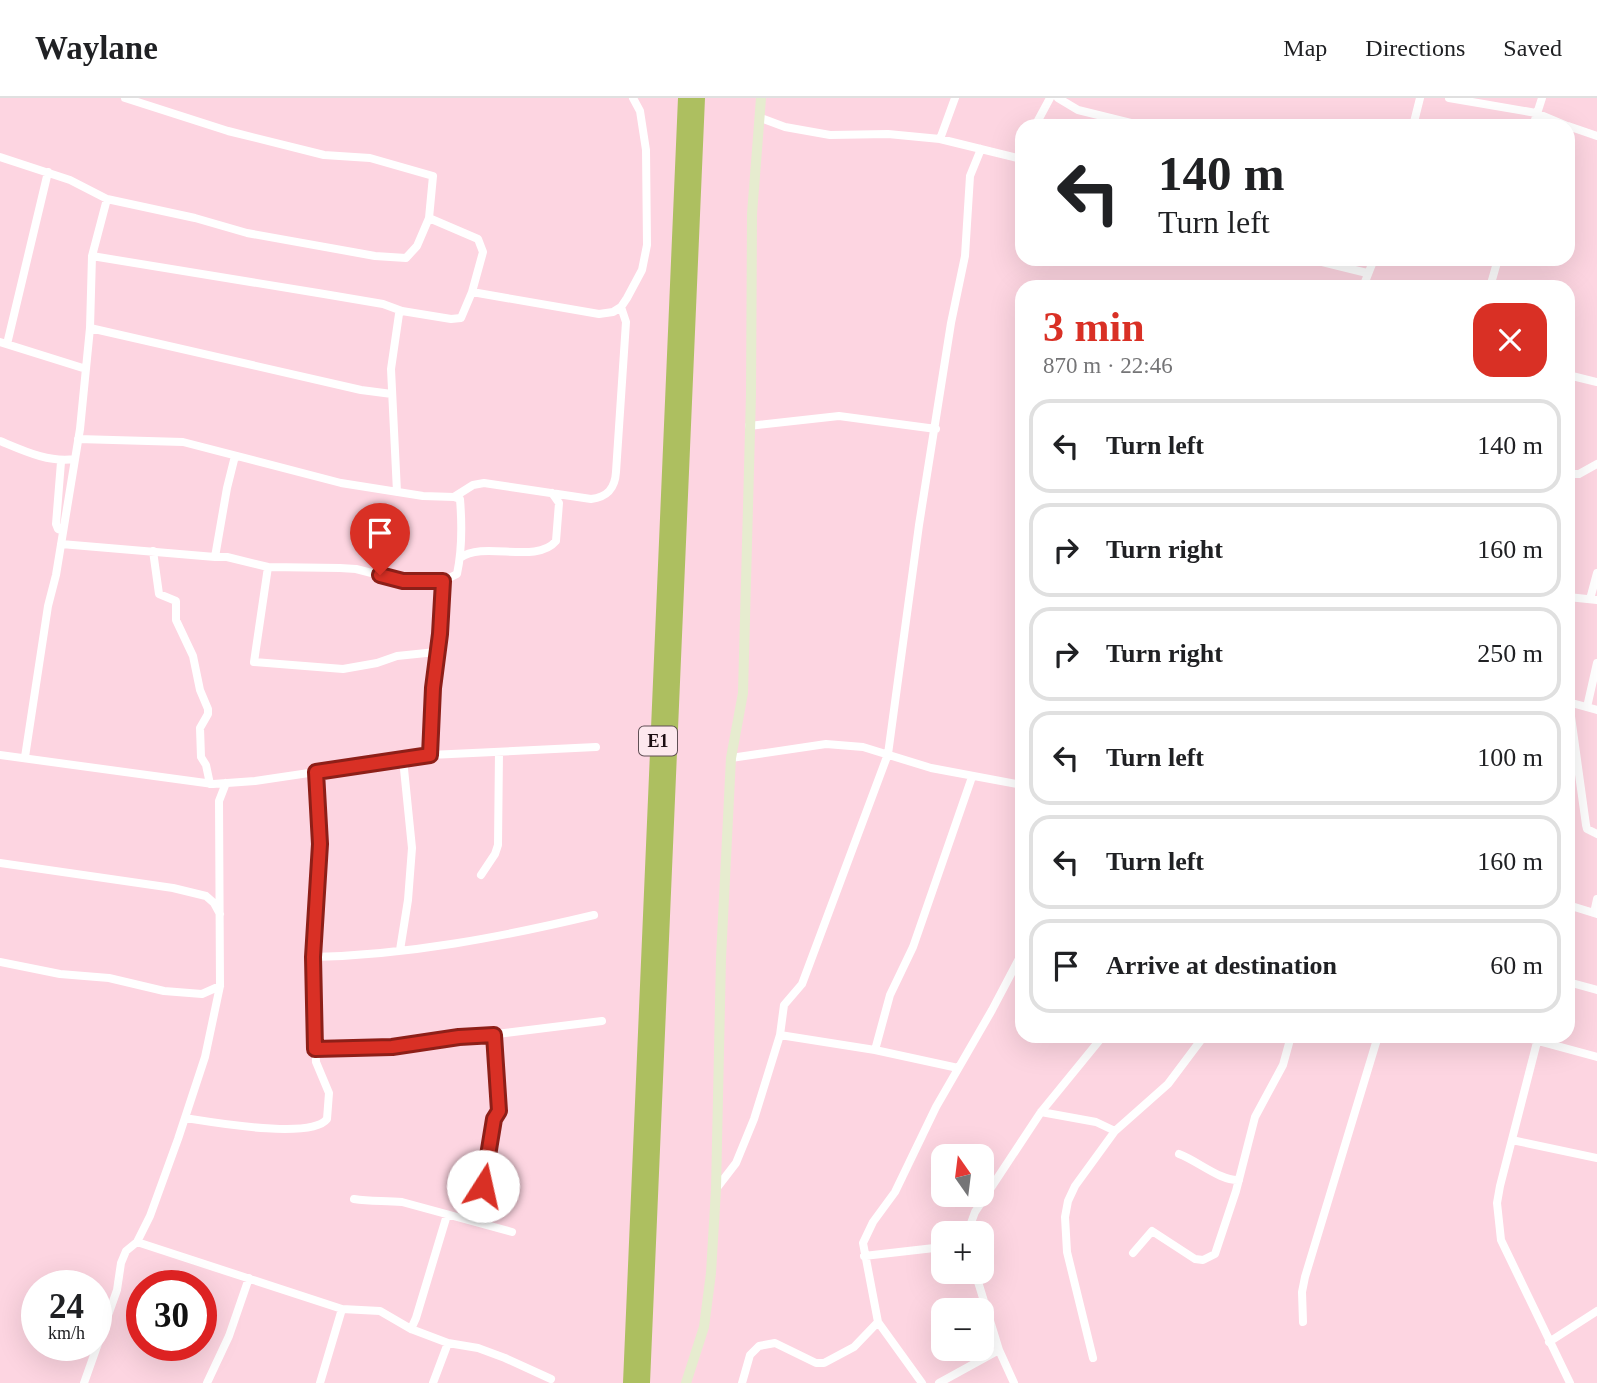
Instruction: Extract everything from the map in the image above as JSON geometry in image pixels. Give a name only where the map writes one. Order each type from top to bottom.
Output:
[{"type":"highway","name":"E1","points":[[630,1383],[685,98]]},
{"type":"highway","name":"E1","points":[[643,1383],[698,98]]},
{"type":"street","points":[[0,157],[70,180],[107,199],[258,235],[375,256],[406,258],[417,246],[429,218],[433,176],[370,158],[324,155],[228,131],[125,98]]},
{"type":"street","points":[[472,292],[599,314],[613,312],[621,307],[642,270],[647,246],[646,150],[640,111],[632,98]]},
{"type":"street","points":[[687,1383],[704,1327],[711,1273],[716,1189],[721,958],[732,758],[743,693],[748,426],[751,394],[752,214],[761,98]]},
{"type":"street","points":[[940,139],[955,98]]},
{"type":"street","points":[[1039,119],[1050,98]]},
{"type":"street","points":[[1058,98],[1078,110],[1112,119]]},
{"type":"street","points":[[1415,119],[1420,98]]},
{"type":"street","points":[[1449,98],[1536,113],[1550,119]]},
{"type":"street","points":[[1535,119],[1542,98]]},
{"type":"street","points":[[761,118],[785,127],[830,135],[888,134],[940,139],[1015,156]]},
{"type":"street","points":[[1575,129],[1597,136]]},
{"type":"street","points":[[716,1189],[741,1152],[780,1035],[784,1005],[802,984],[888,754],[919,524],[951,323],[965,256],[970,176],[981,149]]},
{"type":"street","points":[[48,172],[4,343],[86,369]]},
{"type":"street","points":[[25,757],[48,606],[78,439],[90,328],[92,256],[107,199]]},
{"type":"street","points":[[92,256],[383,304],[402,311],[451,319],[461,318],[472,292],[483,252],[478,239],[429,218]]},
{"type":"street","points":[[1338,266],[1367,273]]},
{"type":"street","points":[[1365,280],[1370,266]]},
{"type":"street","points":[[454,497],[472,485],[484,483],[591,499],[602,498],[610,492],[615,482],[626,322],[621,307]]},
{"type":"street","points":[[397,492],[391,369],[399,314],[402,311]]},
{"type":"street","points":[[90,328],[320,381],[392,394]]},
{"type":"street","points":[[1575,377],[1597,382]]},
{"type":"street","points":[[748,426],[850,416],[936,429]]},
{"type":"street","points":[[61,544],[227,557],[268,567],[356,569],[403,581],[443,581],[457,574],[460,558],[460,499],[454,497],[422,496],[341,483],[183,442],[78,439]]},
{"type":"street","points":[[0,441],[30,454],[61,462],[75,460]]},
{"type":"street","points":[[215,557],[227,488],[236,456]]},
{"type":"street","points":[[61,462],[57,525],[63,531]]},
{"type":"street","points":[[1575,474],[1597,464]]},
{"type":"street","points":[[460,558],[469,552],[520,552],[545,549],[552,545],[556,541],[559,503],[552,493]]},
{"type":"street","points":[[153,551],[159,594],[176,601],[176,620],[193,656],[200,690],[208,709],[200,728],[201,757],[206,765],[207,784],[219,801]]},
{"type":"street","points":[[268,567],[254,662],[343,669],[377,663],[397,656],[436,652]]},
{"type":"street","points":[[1575,598],[1594,599],[1597,573]]},
{"type":"street","points":[[430,755],[443,581]]},
{"type":"street","points":[[1587,707],[1597,663]]},
{"type":"street","points":[[1575,704],[1597,710]]},
{"type":"street","points":[[732,758],[827,744],[863,747],[931,768],[1015,784]]},
{"type":"street","points":[[0,755],[207,784],[316,772],[430,755],[596,747]]},
{"type":"street","points":[[1575,750],[1586,825],[1591,832],[1597,834]]},
{"type":"street","points":[[481,875],[498,845],[499,752]]},
{"type":"street","points":[[400,950],[408,900],[412,848],[403,759]]},
{"type":"street","points":[[185,1118],[248,1129],[323,1125],[327,1119],[330,1109],[329,1093],[316,1062],[315,1049],[313,957],[320,844],[316,772]]},
{"type":"street","points":[[875,1050],[890,995],[913,947],[972,777]]},
{"type":"street","points":[[83,1383],[117,1290],[121,1263],[126,1251],[137,1242],[150,1216],[205,1057],[216,1011],[220,986],[219,801],[226,783]]},
{"type":"street","points":[[0,863],[173,888],[205,896],[214,903],[220,914]]},
{"type":"street","points":[[205,896],[220,892]]},
{"type":"street","points":[[1575,907],[1595,914],[1597,899]]},
{"type":"street","points":[[313,957],[400,950],[531,930],[594,915]]},
{"type":"street","points":[[0,962],[60,974],[109,978],[164,991],[202,994],[220,986]]},
{"type":"street","points":[[922,1383],[878,1322],[863,1242],[866,1233],[895,1192],[936,1107],[1015,966]]},
{"type":"street","points":[[1575,984],[1597,990]]},
{"type":"street","points":[[202,994],[216,1011]]},
{"type":"street","points":[[315,1049],[392,1047],[602,1021]]},
{"type":"street","points":[[471,1220],[471,1212],[483,1186],[494,1119],[499,1111],[494,1035]]},
{"type":"street","points":[[780,1035],[875,1050],[958,1068]]},
{"type":"street","points":[[972,1221],[1041,1112],[1097,1043]]},
{"type":"street","points":[[1093,1358],[1067,1252],[1065,1217],[1075,1186],[1115,1130],[1168,1084],[1199,1043]]},
{"type":"street","points":[[1133,1253],[1152,1231],[1195,1259],[1209,1258],[1215,1254],[1239,1180],[1255,1117],[1283,1065],[1289,1043]]},
{"type":"street","points":[[1303,1322],[1305,1278],[1376,1043]]},
{"type":"street","points":[[1537,1043],[1497,1203],[1501,1240],[1570,1383]]},
{"type":"street","points":[[1541,1043],[1597,1058]]},
{"type":"street","points":[[1041,1112],[1096,1122],[1115,1130]]},
{"type":"street","points":[[1512,1140],[1597,1158]]},
{"type":"street","points":[[1179,1154],[1225,1179],[1239,1180]]},
{"type":"street","points":[[354,1199],[402,1202],[512,1232]]},
{"type":"street","points":[[411,1329],[447,1215]]},
{"type":"street","points":[[137,1242],[342,1309],[380,1311],[411,1329],[448,1343],[487,1351],[551,1379]]},
{"type":"street","points":[[864,1256],[931,1248]]},
{"type":"street","points":[[207,1383],[229,1336],[249,1278]]},
{"type":"street","points":[[979,1284],[999,1350],[1014,1383]]},
{"type":"street","points":[[320,1383],[342,1309]]},
{"type":"street","points":[[1549,1342],[1597,1311]]},
{"type":"street","points":[[742,1383],[750,1356],[759,1346],[775,1343],[816,1363],[824,1363],[854,1347],[878,1322]]},
{"type":"street","points":[[433,1383],[448,1343]]},
{"type":"street","points":[[939,1383],[999,1350]]},
{"type":"route","points":[[380,575],[403,581],[443,581],[430,755],[316,772],[320,844],[313,957],[315,1049],[392,1047],[459,1037],[494,1035],[499,1111],[494,1119],[483,1186]]}]
